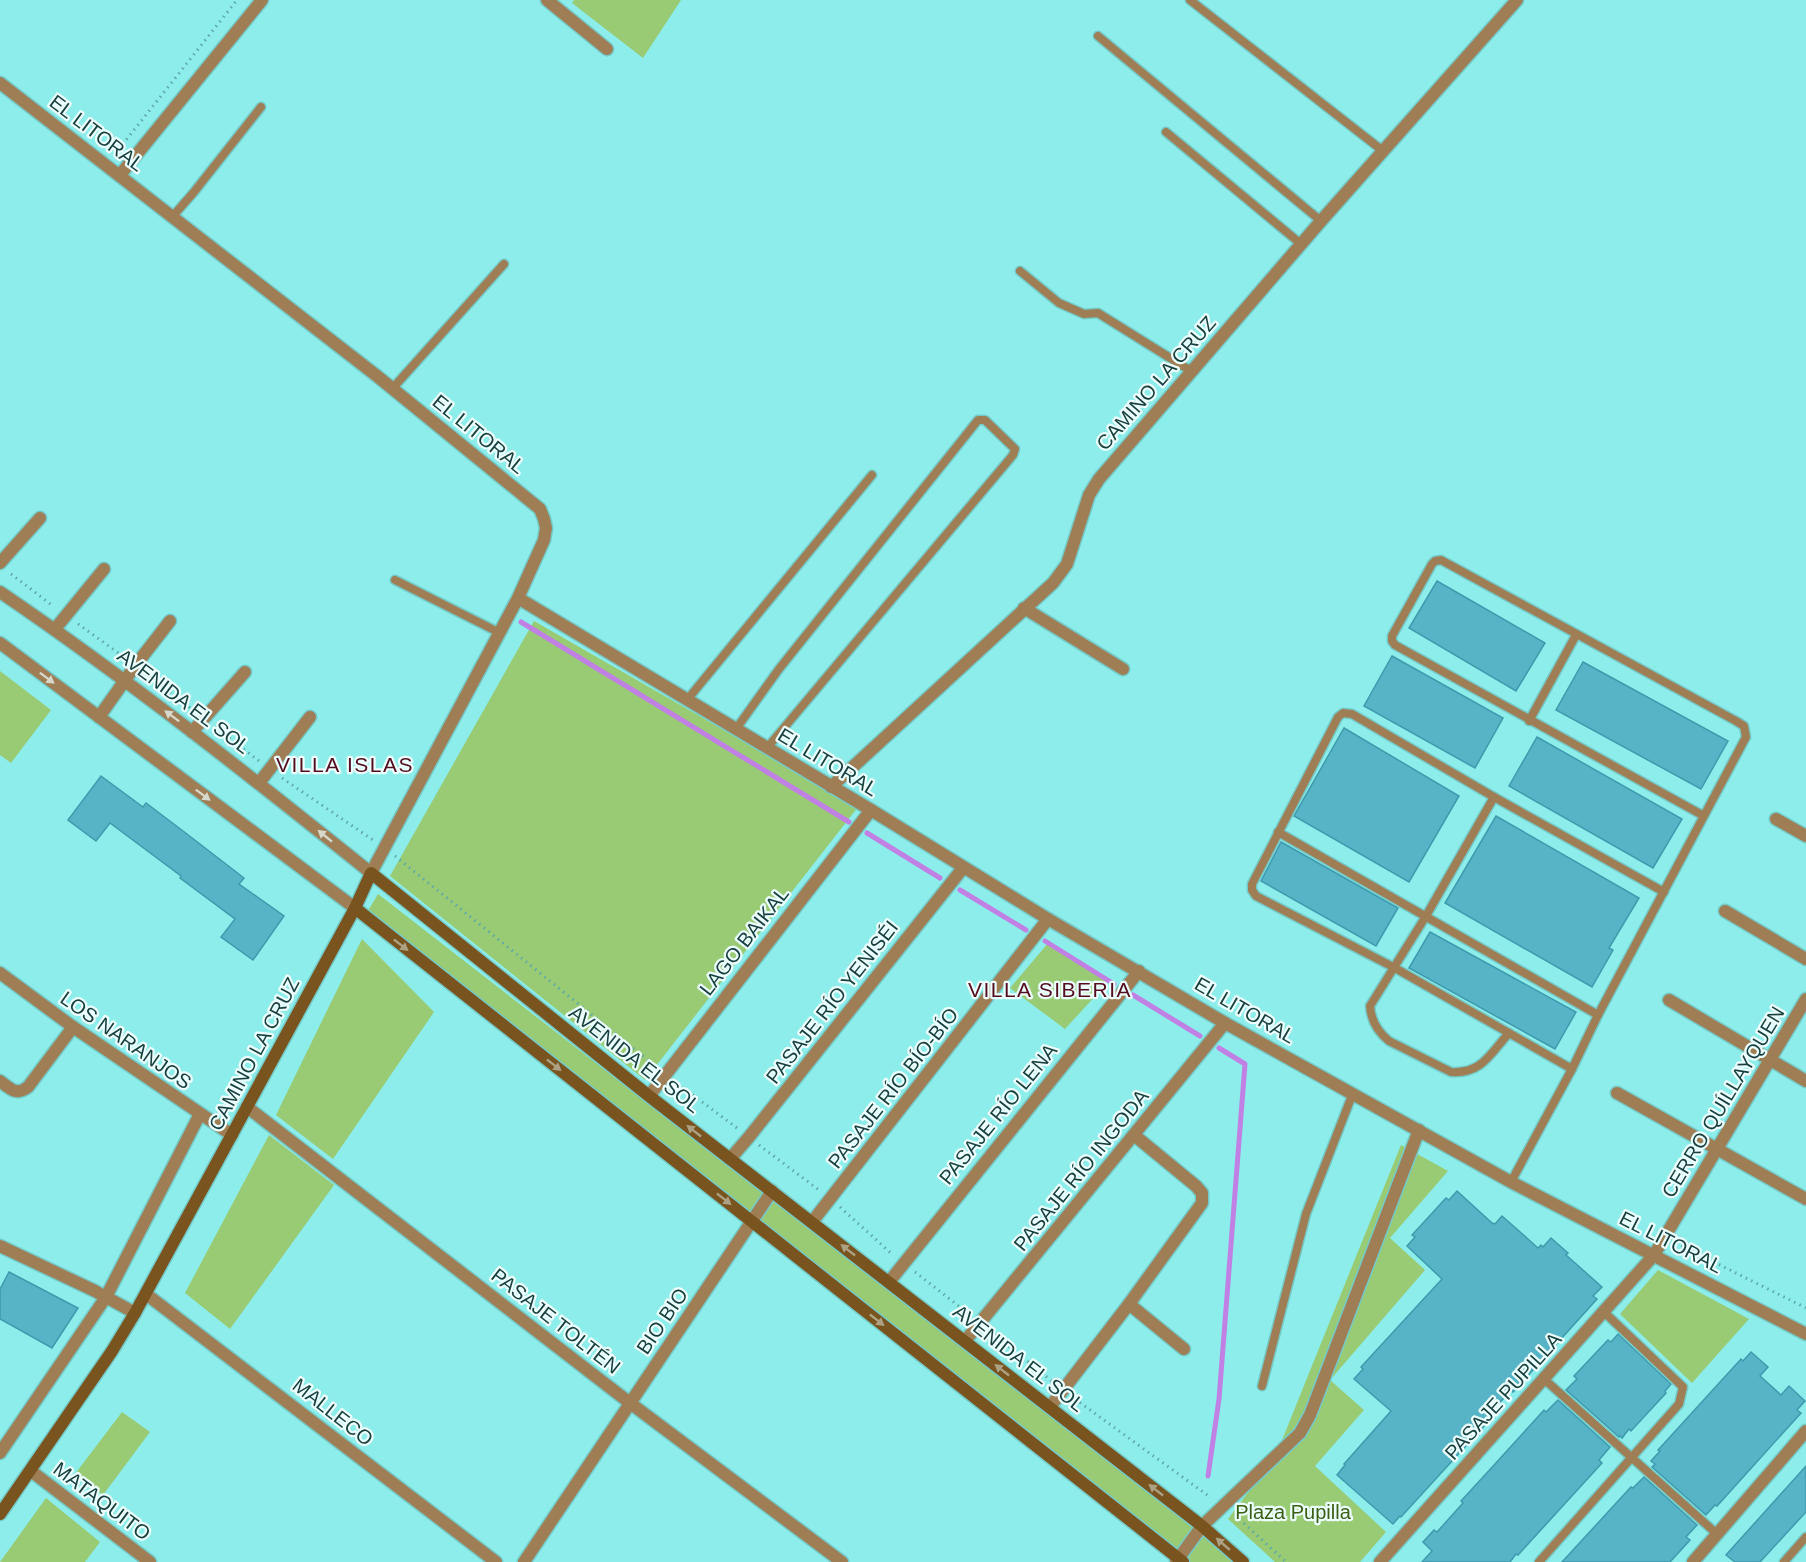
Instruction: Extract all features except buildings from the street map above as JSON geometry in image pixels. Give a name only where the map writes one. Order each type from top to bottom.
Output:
[{"type":"main road","name":"CAMINO LA CRUZ","points":[[0,1514],[112,1351],[146,1294],[355,908],[371,873]]},
{"type":"main road","name":"AVENIDA EL SOL","points":[[371,873],[649,1096],[1202,1526],[1243,1562]]},
{"type":"main road","points":[[355,908],[1179,1561]]},
{"type":"street","points":[[120,175],[262,0]]},
{"type":"street","points":[[548,0],[607,49]]},
{"type":"street","name":"CAMINO LA CRUZ","points":[[831,787],[1053,583],[1067,564],[1094,486],[1321,221],[1517,0]]},
{"type":"street","name":"EL LITORAL","points":[[0,83],[173,216],[540,509],[546,528],[544,540],[518,598],[871,810],[963,868],[1225,1023],[1511,1182],[1806,1334]]},
{"type":"street","points":[[0,563],[40,518]]},
{"type":"street","points":[[55,629],[104,569]]},
{"type":"street","name":"AVENIDA EL SOL","points":[[0,592],[125,681],[259,783],[371,873]]},
{"type":"street","name":"CAMINO LA CRUZ","points":[[371,873],[518,598]]},
{"type":"street","points":[[1024,608],[1123,669]]},
{"type":"street","points":[[99,717],[170,621]]},
{"type":"street","points":[[0,643],[355,908]]},
{"type":"street","points":[[192,732],[245,672]]},
{"type":"street","points":[[259,783],[310,717]]},
{"type":"street","name":"LAGO BAIKAL","points":[[649,1096],[871,810]]},
{"type":"street","points":[[1776,819],[1806,836]]},
{"type":"street","name":"PASAJE RÍO YENISÉI","points":[[730,1159],[750,1137],[963,868]]},
{"type":"street","points":[[1725,911],[1806,959]]},
{"type":"street","name":"PASAJE RÍO BÍO-BÍO","points":[[812,1222],[1048,919]]},
{"type":"street","name":"PASAJE RÍO LENA","points":[[889,1282],[1139,971]]},
{"type":"street","name":"LOS NARANJOS","points":[[0,973],[73,1027],[232,1135]]},
{"type":"street","name":"CERRO QUÍLLAYQUEN","points":[[1654,1255],[1718,1151],[1806,999]]},
{"type":"street","points":[[1669,1000],[1806,1081]]},
{"type":"street","name":"PASAJE RÍO INGODA","points":[[965,1341],[1225,1023]]},
{"type":"street","points":[[0,1081],[15,1092],[22,1092],[73,1027]]},
{"type":"street","points":[[1617,1093],[1806,1199]]},
{"type":"street","name":"PASAJE TOLTÉN","points":[[247,1107],[630,1403],[842,1562]]},
{"type":"street","points":[[0,1453],[106,1297],[200,1114]]},
{"type":"street","points":[[1179,1561],[1202,1526],[1300,1433],[1310,1415],[1419,1130]]},
{"type":"street","points":[[1050,1407],[1129,1304],[1202,1203],[1202,1193],[1196,1186],[1134,1135]]},
{"type":"street","name":"BIO BIO","points":[[524,1562],[772,1191]]},
{"type":"street","points":[[0,1246],[135,1313]]},
{"type":"street","name":"PASAJE PUPILLA","points":[[1380,1562],[1654,1255]]},
{"type":"street","name":"MALLECO","points":[[146,1294],[496,1562]]},
{"type":"street","points":[[1129,1304],[1184,1349]]},
{"type":"street","points":[[1693,1562],[1806,1431]]},
{"type":"street","name":"MATAQUITO","points":[[31,1472],[150,1562]]},
{"type":"lane","points":[[1190,0],[1383,151]]},
{"type":"lane","points":[[1098,36],[1321,221]]},
{"type":"lane","points":[[173,216],[261,107]]},
{"type":"lane","points":[[1166,132],[1301,244]]},
{"type":"lane","points":[[392,389],[504,264]]},
{"type":"lane","points":[[1020,271],[1059,303],[1084,314],[1098,314],[1191,371]]},
{"type":"lane","points":[[736,729],[779,669],[978,420],[985,420],[1015,449],[1013,455],[767,748]]},
{"type":"lane","points":[[687,700],[872,475]]},
{"type":"lane","points":[[1511,1182],[1746,737],[1744,726],[1441,560],[1432,564],[1392,636],[1395,645],[1704,816]]},
{"type":"lane","points":[[395,580],[498,632]]},
{"type":"lane","points":[[1529,721],[1576,635]]},
{"type":"lane","points":[[1572,1069],[1395,968],[1256,896],[1252,890],[1252,884],[1278,832],[1338,717],[1343,713],[1352,714],[1664,892]]},
{"type":"lane","points":[[1494,797],[1426,916],[1370,1006],[1374,1024],[1380,1034],[1389,1041],[1451,1072],[1461,1073],[1478,1068],[1509,1033]]},
{"type":"lane","points":[[1278,832],[1598,1016]]},
{"type":"lane","points":[[1262,1386],[1306,1214],[1353,1093]]},
{"type":"lane","points":[[1539,1562],[1679,1404],[1683,1388],[1604,1312]]},
{"type":"lane","points":[[1544,1379],[1717,1534]]},
{"type":"lane","points":[[1784,1562],[1806,1537]]},
{"type":"path","points":[[106,165],[237,0]]},
{"type":"path","points":[[9,572],[270,769],[383,847],[665,1074],[831,1200],[903,1263],[1064,1391],[1192,1486],[1223,1505],[1286,1562]]},
{"type":"path","points":[[1665,1238],[1806,1308]]},
{"type":"green space","points":[[574,0],[681,0],[643,58],[572,3]]},
{"type":"green space","points":[[534,621],[858,807],[645,1080],[390,876]]},
{"type":"green space","points":[[0,671],[51,710],[11,763],[0,755]]},
{"type":"green space","points":[[378,894],[807,1227],[889,1283],[1241,1562],[1188,1562],[368,911]]},
{"type":"green space","points":[[362,939],[434,1012],[333,1159],[276,1115]]},
{"type":"green space","points":[[1049,942],[1110,980],[1065,1029],[1010,988]]},
{"type":"green space","points":[[269,1135],[334,1185],[230,1329],[185,1293]]},
{"type":"green space","name":"Plaza Pupilla","points":[[1401,1145],[1448,1171],[1390,1238],[1425,1270],[1330,1380],[1364,1410],[1315,1466],[1386,1532],[1360,1562],[1275,1562],[1228,1519],[1276,1455]]},
{"type":"green space","points":[[1658,1270],[1749,1319],[1692,1383],[1620,1314]]},
{"type":"green space","points":[[122,1412],[150,1432],[103,1495],[75,1474]]},
{"type":"green space","points":[[46,1498],[100,1542],[85,1562],[0,1562]]},
{"type":"waterway","points":[[521,622],[849,822]]},
{"type":"waterway","points":[[867,833],[940,878]]},
{"type":"waterway","points":[[960,890],[1026,930]]},
{"type":"waterway","points":[[1045,941],[1114,984]]},
{"type":"waterway","points":[[1133,995],[1200,1036]]},
{"type":"waterway","points":[[1208,1476],[1219,1399],[1245,1064],[1219,1048]]},
{"type":"district","name":"VILLA ISLAS","points":[[345,764]]},
{"type":"district","name":"VILLA SIBERIA","points":[[1050,989]]}]
